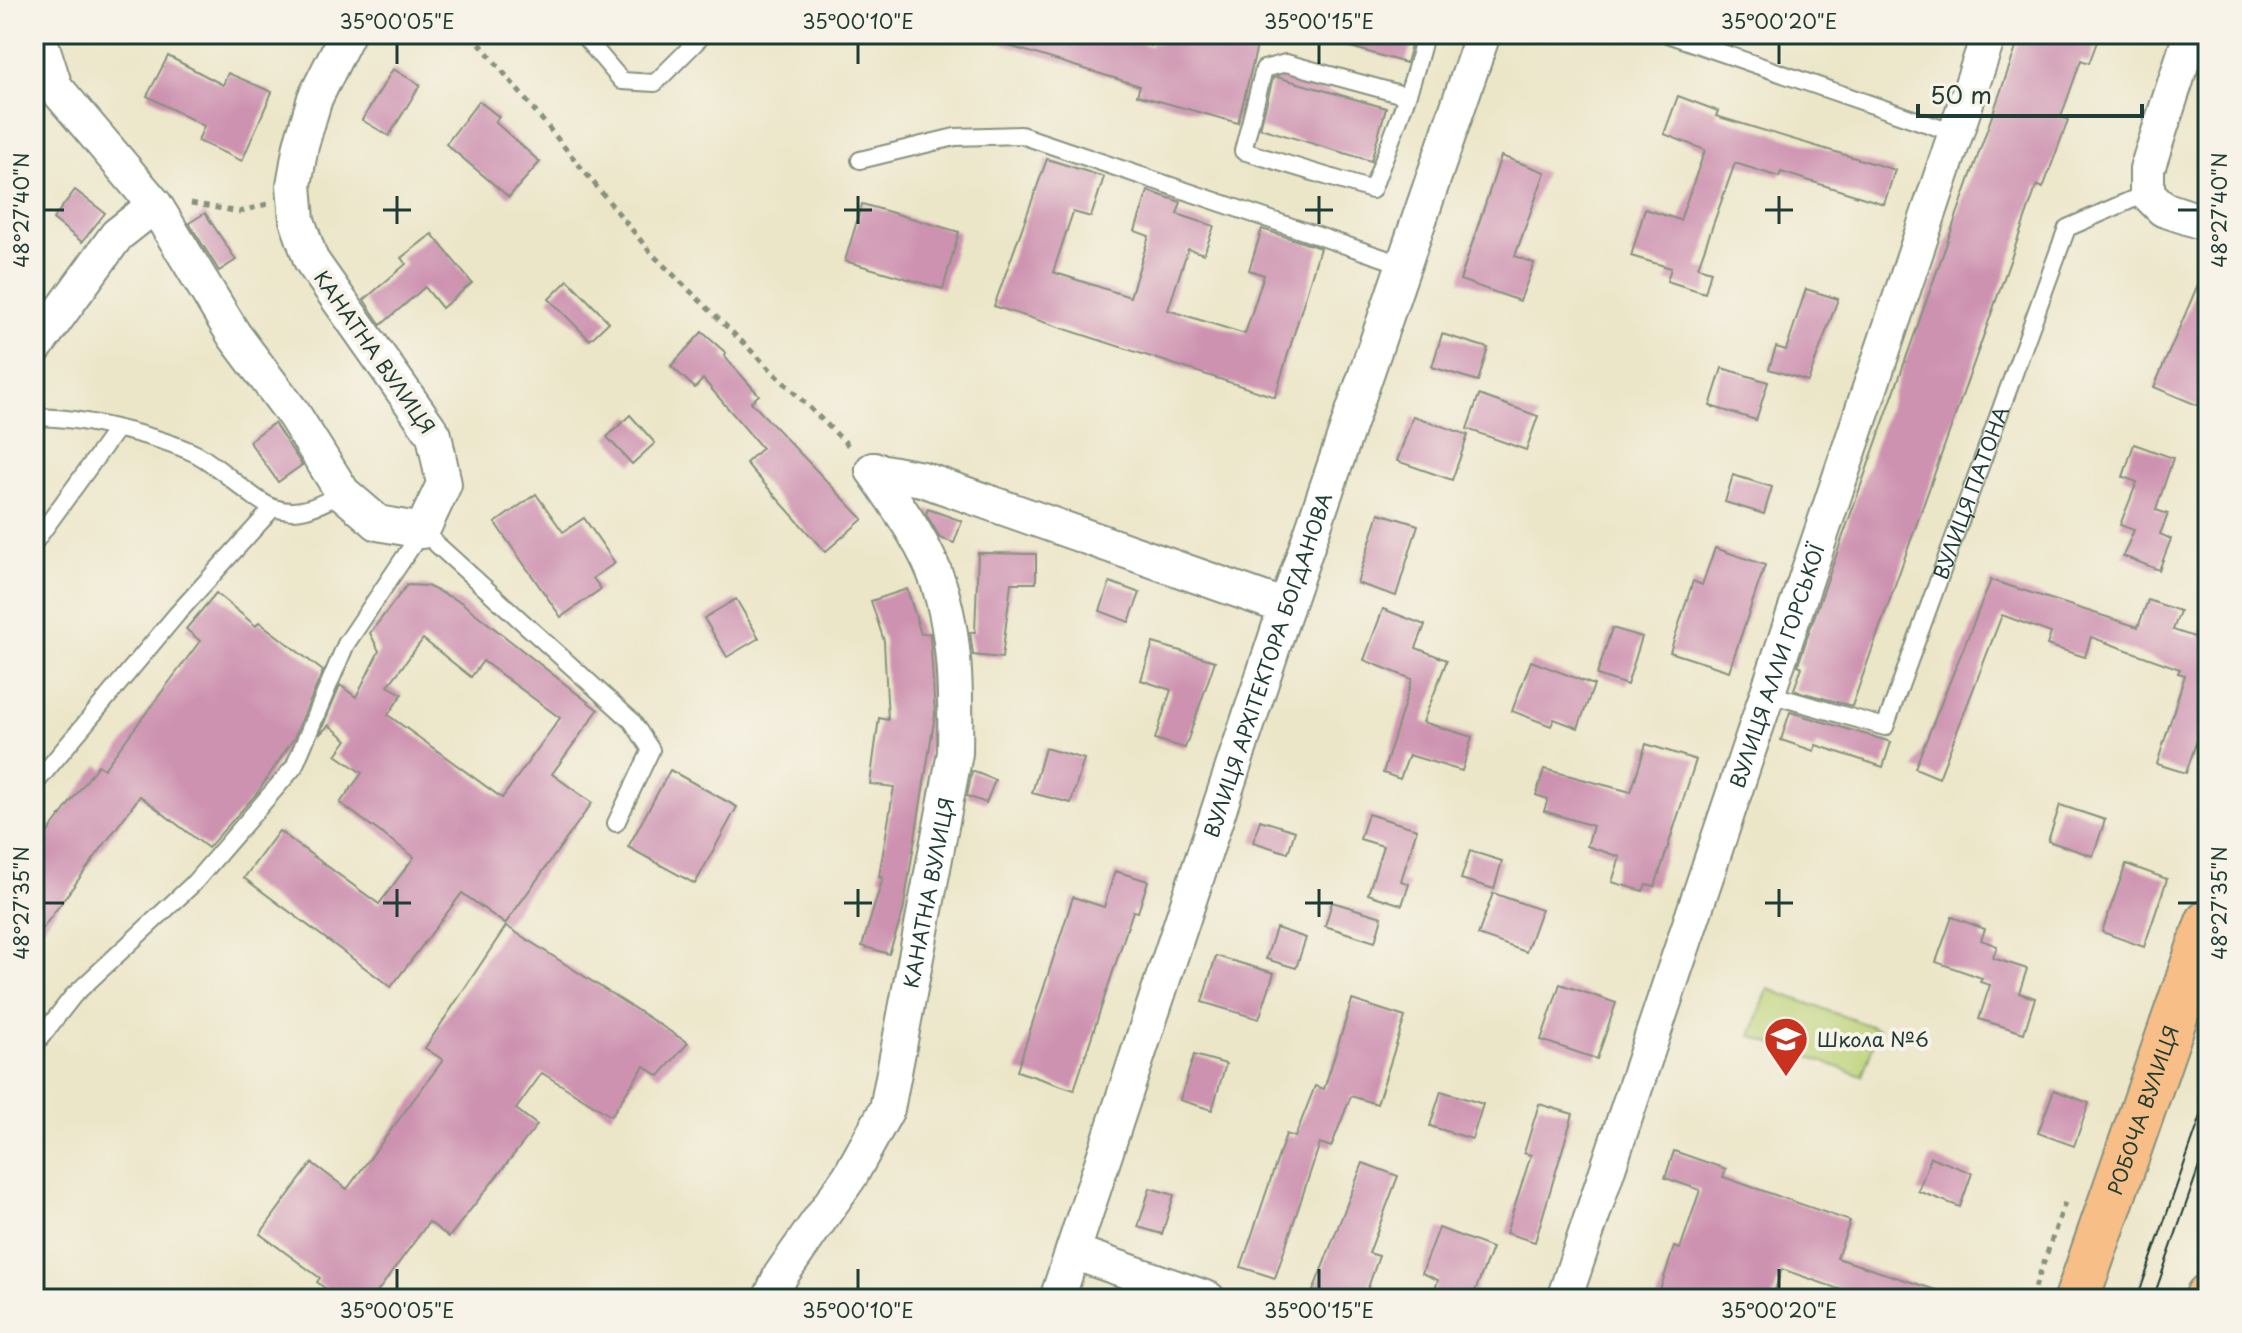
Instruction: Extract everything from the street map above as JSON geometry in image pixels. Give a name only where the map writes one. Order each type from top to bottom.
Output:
[{"type":"main road","name":"РОБОЧА ВУЛИЦЯ","points":[[2077,1299],[2208,922]]},
{"type":"street","points":[[38,34],[55,87],[169,202],[234,335],[294,415],[343,493],[378,523],[422,531]]},
{"type":"street","name":"КАНАТНА ВУЛИЦЯ","points":[[347,34],[315,98],[301,145],[294,185],[297,220],[311,260],[434,435],[444,484],[422,531]]},
{"type":"street","name":"ВУЛИЦЯ АРХІТЕКТОРА БОГДАНОВА","points":[[1057,1299],[1286,607],[1483,34]]},
{"type":"street","name":"ВУЛИЦЯ АЛЛИ ГОРСЬКОЇ","points":[[1564,1299],[1989,34]]},
{"type":"street","points":[[2191,34],[2147,169],[2147,193],[2163,209],[2208,224]]},
{"type":"street","points":[[34,349],[117,235],[169,202]]},
{"type":"street","points":[[873,470],[922,479],[1286,607]]},
{"type":"street","name":"КАНАТНА ВУЛИЦЯ","points":[[770,1299],[803,1242],[850,1176],[887,1109],[955,753],[956,701],[951,646],[937,581],[904,515],[873,470]]},
{"type":"street","points":[[1073,1252],[1208,1299]]},
{"type":"lane","points":[[582,34],[622,81],[655,83],[704,34]]},
{"type":"lane","points":[[1407,96],[1286,63],[1264,69],[1243,151],[1372,190],[1407,96],[1425,34]]},
{"type":"lane","points":[[1667,34],[1954,133]]},
{"type":"lane","points":[[860,160],[955,137],[1021,135],[1404,265]]},
{"type":"lane","name":"ВУЛИЦЯ ПАТОНА","points":[[1769,694],[1885,727],[2067,228],[2147,193]]},
{"type":"lane","points":[[34,418],[52,416],[116,430],[195,453],[273,508],[305,512],[343,493]]},
{"type":"lane","points":[[34,543],[116,430]]},
{"type":"lane","points":[[34,785],[177,614],[273,508]]},
{"type":"lane","points":[[34,1046],[73,996],[193,884],[294,767],[346,644],[422,531],[632,721],[651,750],[616,823]]},
{"type":"path","points":[[472,34],[651,253],[873,470]]},
{"type":"path","points":[[169,202],[239,212],[266,204],[273,192]]},
{"type":"path","points":[[2031,1299],[2065,1202]]},
{"type":"green space","points":[[1768,989],[1879,1029],[1862,1076],[1751,1036]]},
{"type":"building","points":[[991,34],[1113,34],[1151,46],[1152,42],[1157,43],[1158,34],[1260,34],[1238,123],[1137,95],[1140,86],[990,40]]},
{"type":"building","points":[[1331,34],[1414,34],[1406,63],[1330,41]]},
{"type":"building","points":[[2021,34],[2100,34],[2089,63],[2081,60],[2061,117],[2068,120],[2043,188],[2037,185],[1852,706],[1797,691],[1794,689],[1802,667],[1798,665],[1810,629]]},
{"type":"building","points":[[168,56],[223,85],[228,73],[272,92],[242,161],[198,141],[204,126],[147,96]]},
{"type":"building","points":[[393,69],[420,85],[389,136],[362,120]]},
{"type":"building","points":[[1273,78],[1386,108],[1371,161],[1260,128]]},
{"type":"building","points":[[1678,96],[1718,111],[1716,116],[1895,170],[1884,204],[1781,172],[1779,177],[1735,163],[1698,267],[1711,271],[1705,293],[1667,281],[1671,268],[1631,256],[1645,209],[1680,220],[1705,150],[1664,134]]},
{"type":"building","points":[[479,101],[499,117],[495,122],[540,162],[509,197],[446,144]]},
{"type":"building","points":[[1501,156],[1545,172],[1515,256],[1534,263],[1520,301],[1460,280]]},
{"type":"building","points":[[1047,159],[1104,177],[1091,217],[1073,212],[1053,272],[1130,297],[1149,236],[1135,231],[1148,191],[1181,202],[1177,214],[1214,226],[1204,254],[1188,249],[1168,310],[1245,334],[1264,275],[1249,270],[1262,229],[1320,248],[1275,397],[994,306]]},
{"type":"building","points":[[75,190],[105,213],[82,242],[53,219]]},
{"type":"building","points":[[862,204],[959,232],[943,289],[845,261]]},
{"type":"building","points":[[205,213],[236,260],[219,271],[189,223]]},
{"type":"building","points":[[432,234],[472,283],[442,308],[425,287],[381,325],[364,300],[406,264],[401,258]]},
{"type":"building","points":[[2208,261],[2208,386],[2199,406],[2154,387]]},
{"type":"building","points":[[568,280],[609,322],[590,340],[549,299]]},
{"type":"building","points":[[1806,289],[1838,299],[1808,381],[1769,369],[1776,347],[1786,350]]},
{"type":"building","points":[[702,332],[726,353],[724,356],[759,395],[751,402],[863,519],[825,552],[746,463],[762,448],[703,379],[695,388],[671,366]]},
{"type":"building","points":[[1442,334],[1488,348],[1478,381],[1432,367]]},
{"type":"building","points":[[1722,368],[1768,382],[1756,420],[1710,406]]},
{"type":"building","points":[[1479,395],[1538,416],[1526,450],[1467,429]]},
{"type":"building","points":[[630,415],[655,443],[632,464],[607,437]]},
{"type":"building","points":[[1413,416],[1468,435],[1452,480],[1397,461]]},
{"type":"building","points":[[274,423],[302,465],[278,482],[249,441]]},
{"type":"building","points":[[2134,444],[2173,458],[2156,510],[2168,514],[2160,534],[2171,539],[2159,570],[2123,556],[2134,530],[2120,525],[2137,482],[2123,477]]},
{"type":"building","points":[[1733,475],[1772,487],[1764,514],[1725,502]]},
{"type":"building","points":[[536,494],[563,532],[584,518],[615,563],[593,578],[601,589],[561,617],[495,523]]},
{"type":"building","points":[[928,509],[962,521],[954,543],[940,538],[926,514]]},
{"type":"building","points":[[1379,513],[1418,525],[1396,596],[1357,583]]},
{"type":"building","points":[[1715,548],[1765,565],[1729,671],[1670,652],[1693,581],[1702,585]]},
{"type":"building","points":[[978,553],[1036,554],[1036,583],[1011,583],[1002,658],[973,655],[970,632],[975,632]]},
{"type":"building","points":[[1991,580],[2138,627],[2148,600],[2180,611],[2173,630],[2197,638],[2203,620],[2208,620],[2208,707],[2186,773],[2157,764],[2185,675],[2178,673],[2180,669],[2091,637],[2085,657],[2047,645],[2051,633],[2002,615],[1939,778],[1915,768]]},
{"type":"building","points":[[1110,582],[1140,593],[1129,622],[1100,611]]},
{"type":"building","points":[[407,585],[427,586],[461,602],[598,710],[552,774],[592,803],[505,924],[462,893],[391,987],[244,878],[279,831],[379,904],[414,857],[340,803],[362,773],[336,755],[347,740],[329,725],[319,735],[340,685],[356,697],[379,651],[370,633]],"holes":[[[423,639],[471,677],[483,661],[560,718],[502,798],[388,715],[402,694],[388,686]]]},
{"type":"building","points":[[907,589],[921,634],[930,633],[935,715],[903,912],[889,954],[862,946],[883,878],[879,877],[894,787],[870,784],[879,718],[888,720],[884,641],[871,601]]},
{"type":"building","points":[[216,593],[256,626],[259,622],[323,671],[294,738],[258,792],[208,848],[140,796],[34,940],[34,851],[98,765],[104,769],[200,641],[186,629]]},
{"type":"building","points":[[736,599],[759,638],[727,657],[704,618]]},
{"type":"building","points":[[1383,609],[1425,625],[1416,648],[1447,660],[1423,722],[1472,737],[1462,771],[1409,755],[1400,779],[1383,773],[1412,679],[1364,660]]},
{"type":"building","points":[[1612,628],[1642,637],[1627,685],[1597,675]]},
{"type":"building","points":[[1153,643],[1215,661],[1185,748],[1155,739],[1171,690],[1141,680]]},
{"type":"building","points":[[1531,661],[1594,685],[1578,728],[1554,719],[1551,726],[1512,711]]},
{"type":"building","points":[[1790,712],[1891,742],[1883,767],[1816,745],[1814,751],[1781,740]]},
{"type":"building","points":[[1646,744],[1696,760],[1655,886],[1646,884],[1643,891],[1612,882],[1620,857],[1587,846],[1593,826],[1544,811],[1548,799],[1536,795],[1544,769],[1631,792]]},
{"type":"building","points":[[1045,748],[1084,759],[1071,803],[1032,793]]},
{"type":"building","points":[[670,770],[737,807],[695,884],[628,847]]},
{"type":"building","points":[[972,771],[995,780],[986,803],[967,796]]},
{"type":"building","points":[[2060,805],[2105,820],[2093,856],[2048,841]]},
{"type":"building","points":[[1368,814],[1417,829],[1401,881],[1409,884],[1402,905],[1368,894],[1383,846],[1360,839]]},
{"type":"building","points":[[1260,820],[1295,831],[1288,853],[1253,842]]},
{"type":"building","points":[[1470,851],[1502,861],[1494,889],[1461,879]]},
{"type":"building","points":[[2126,864],[2167,879],[2144,947],[2102,932]]},
{"type":"building","points":[[1115,871],[1148,881],[1138,912],[1133,911],[1074,1090],[1017,1071],[1073,897],[1104,907]]},
{"type":"building","points":[[1493,893],[1541,910],[1526,952],[1478,935]]},
{"type":"building","points":[[1332,902],[1382,917],[1375,942],[1325,926]]},
{"type":"building","points":[[1952,917],[1985,929],[1981,940],[1997,946],[1993,958],[2027,969],[2019,993],[2035,998],[2024,1033],[1979,1019],[1990,985],[1980,982],[1982,978],[1936,962]]},
{"type":"building","points":[[506,926],[688,1043],[659,1076],[644,1066],[611,1116],[542,1073],[516,1109],[537,1125],[449,1237],[429,1222],[372,1299],[339,1299],[317,1282],[320,1278],[260,1234],[312,1163],[347,1189],[443,1060],[425,1048]]},
{"type":"building","points":[[1276,928],[1306,938],[1296,968],[1266,959]]},
{"type":"building","points":[[1216,956],[1274,973],[1259,1019],[1202,1002]]},
{"type":"building","points":[[1560,984],[1616,1003],[1597,1059],[1541,1040]]},
{"type":"building","points":[[1352,1000],[1405,1017],[1377,1104],[1351,1096],[1331,1147],[1320,1143],[1275,1278],[1241,1267],[1286,1134],[1295,1137],[1315,1086],[1324,1089]]},
{"type":"building","points":[[1194,1055],[1226,1064],[1212,1110],[1180,1100]]},
{"type":"building","points":[[2054,1090],[2089,1103],[2074,1146],[2038,1133]]},
{"type":"building","points":[[1441,1091],[1483,1104],[1472,1139],[1430,1126]]},
{"type":"building","points":[[1539,1104],[1573,1114],[1535,1242],[1506,1233],[1531,1155],[1524,1153]]},
{"type":"building","points":[[1674,1151],[1726,1169],[1723,1177],[1850,1221],[1837,1258],[1948,1294],[1947,1299],[1867,1299],[1782,1269],[1772,1299],[1657,1299],[1674,1247],[1680,1249],[1700,1190],[1665,1178]]},
{"type":"building","points":[[1931,1157],[1972,1173],[1960,1207],[1918,1191]]},
{"type":"building","points":[[1363,1163],[1398,1176],[1369,1253],[1379,1256],[1364,1299],[1336,1299],[1313,1291]]},
{"type":"building","points":[[1150,1188],[1174,1195],[1162,1234],[1138,1227]]},
{"type":"building","points":[[1439,1228],[1492,1248],[1472,1299],[1432,1299],[1438,1280],[1422,1273]]},
{"type":"tram line","points":[[2137,1299],[2208,1096]]},
{"type":"tram line","points":[[2153,1299],[2208,1141]]},
{"type":"place","name":"Школа №6","points":[[1786,1078]]}]
